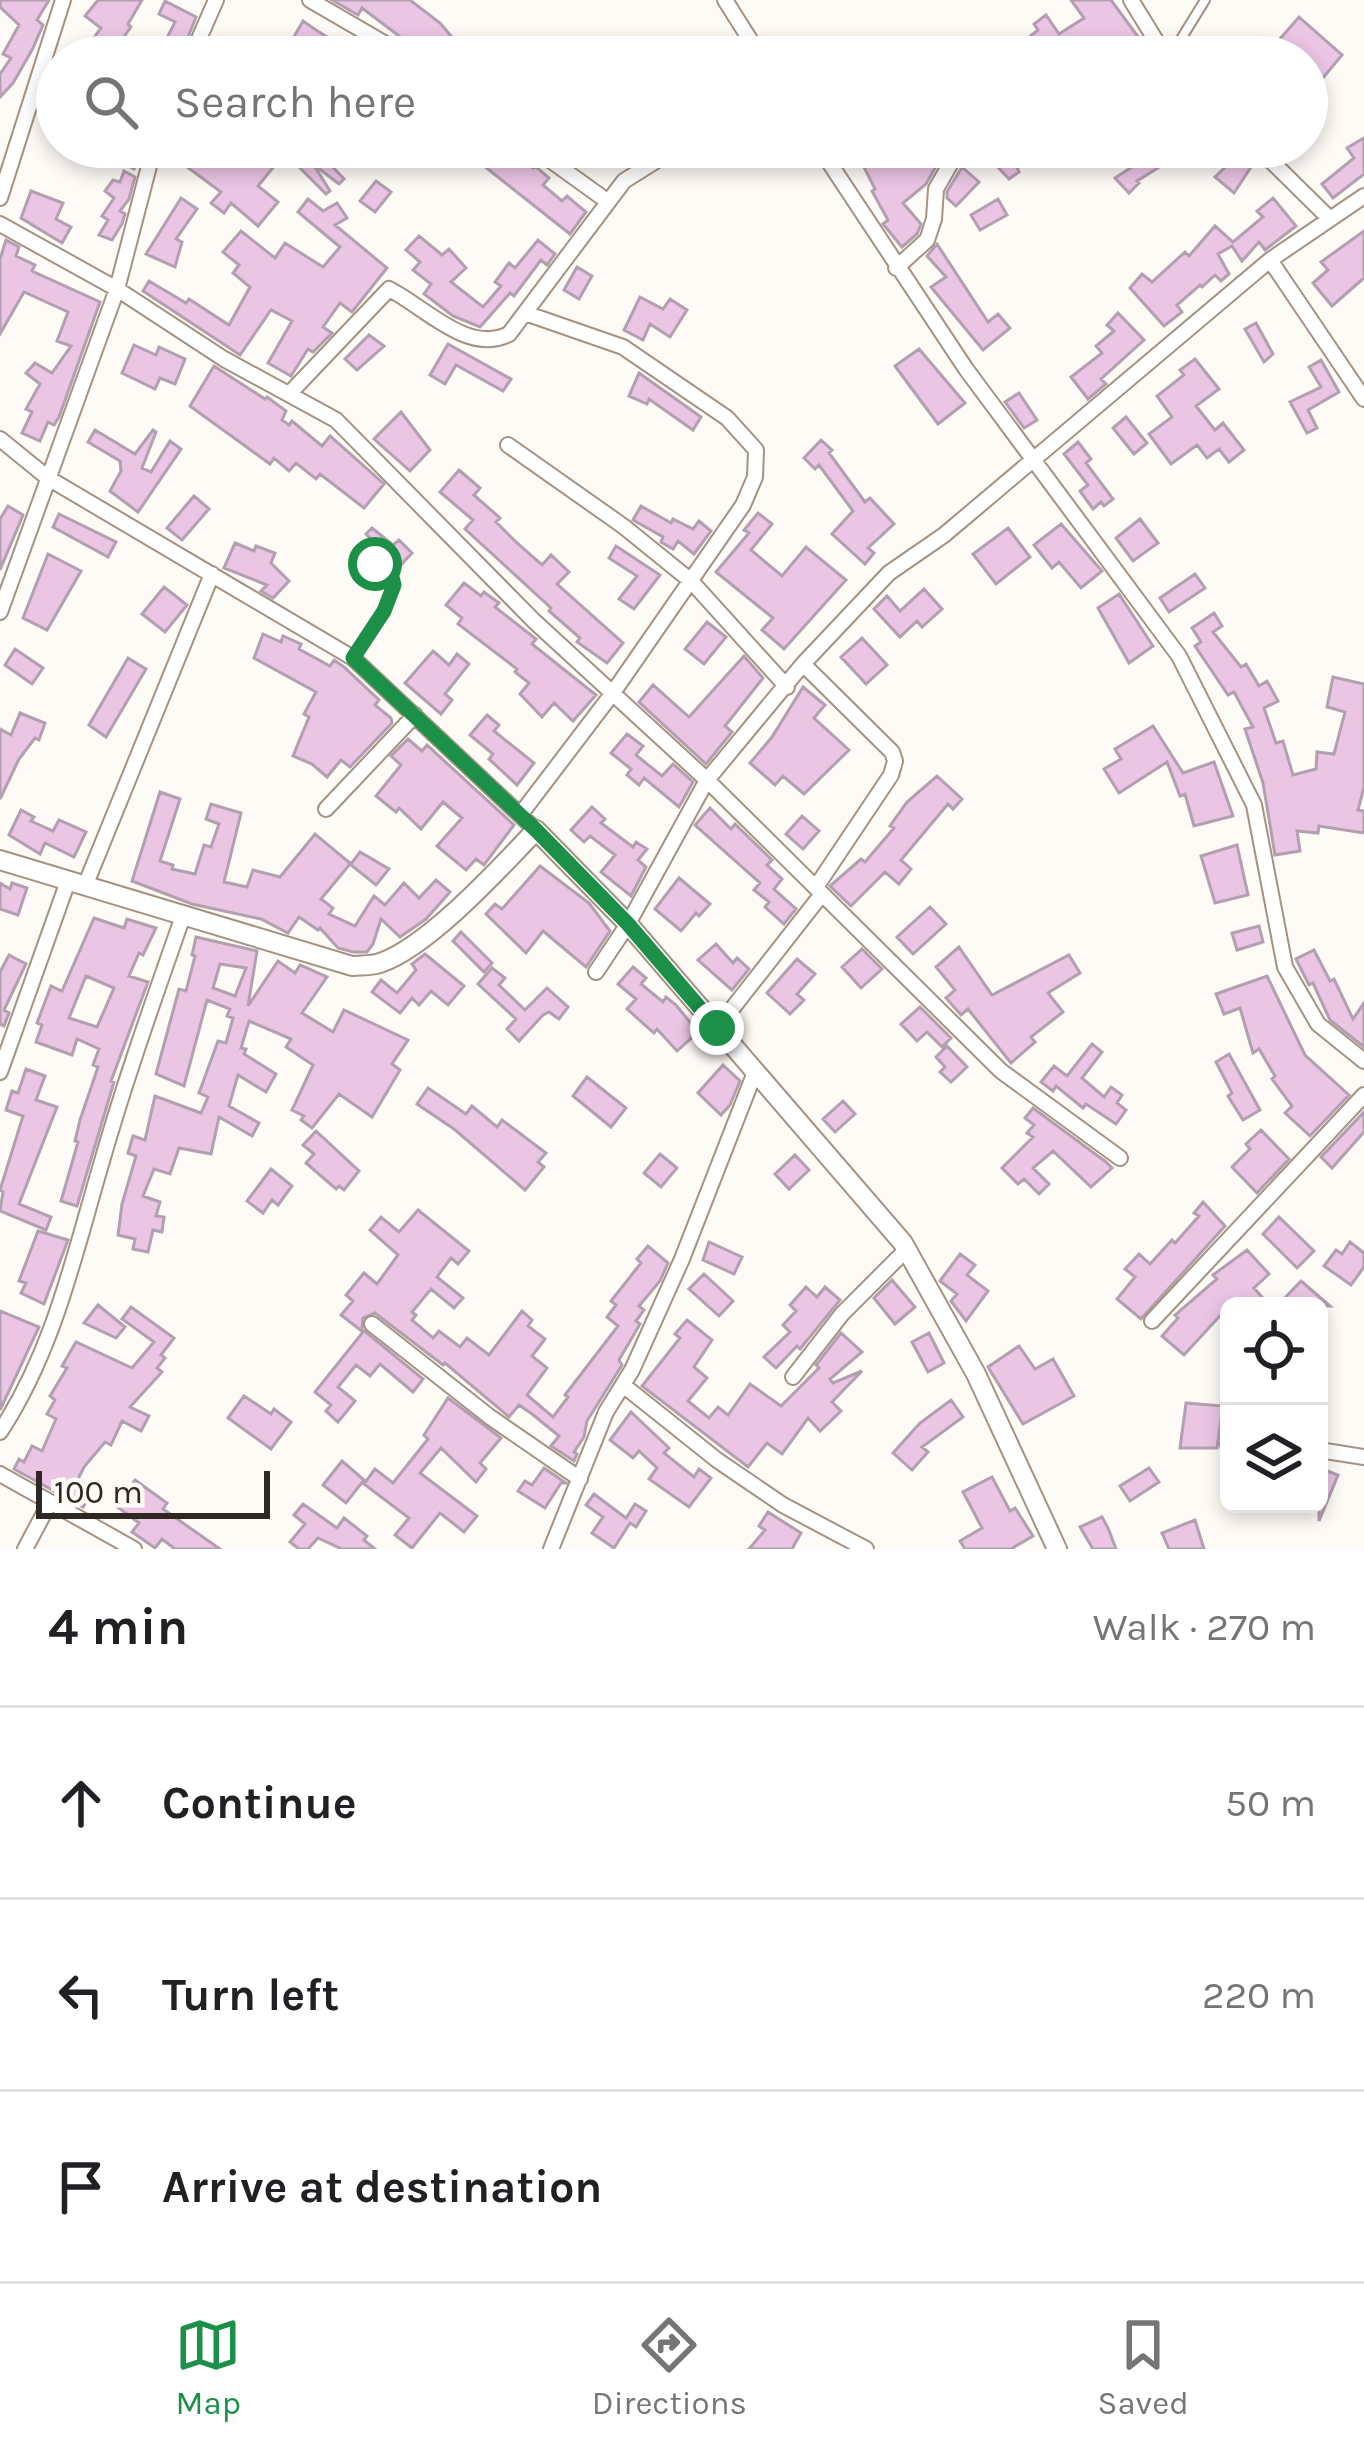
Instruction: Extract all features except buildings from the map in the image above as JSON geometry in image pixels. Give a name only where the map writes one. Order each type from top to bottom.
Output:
[{"type":"street","points":[[52,36],[63,0]]},
{"type":"street","points":[[200,36],[216,0]]},
{"type":"street","points":[[310,0],[372,36]]},
{"type":"street","points":[[1131,0],[1154,36]]},
{"type":"street","points":[[732,2],[750,36]]},
{"type":"street","points":[[0,198],[36,85]]},
{"type":"street","points":[[0,612],[118,289],[149,168]]},
{"type":"street","points":[[561,168],[607,201]]},
{"type":"street","points":[[290,393],[389,289],[470,338],[493,342],[509,334],[607,201],[624,181],[644,168]]},
{"type":"street","points":[[832,168],[896,268],[1179,656],[1254,805],[1285,967],[1318,1024],[1364,1061]]},
{"type":"street","points":[[896,268],[927,240],[936,189],[948,168]]},
{"type":"street","points":[[1278,168],[1330,219]]},
{"type":"street","points":[[596,972],[628,924],[707,780],[803,664],[889,573],[944,536],[1270,260],[1364,196]]},
{"type":"street","points":[[0,224],[335,420],[534,621],[707,780],[1001,1071],[1120,1158]]},
{"type":"street","points":[[1270,260],[1364,400]]},
{"type":"street","points":[[520,815],[612,694],[742,505],[754,477],[756,450],[727,418],[623,346],[525,313]]},
{"type":"street","points":[[0,439],[48,478],[353,658],[536,830],[628,924],[907,1250],[976,1374],[1050,1545]]},
{"type":"street","points":[[508,446],[691,581],[787,687]]},
{"type":"street","points":[[0,1072],[76,883],[212,574]]},
{"type":"street","points":[[717,1028],[819,890],[891,775],[895,761],[892,752],[803,664]]},
{"type":"street","points":[[326,809],[415,716]]},
{"type":"street","points":[[0,860],[352,966],[379,964],[408,947],[460,907],[536,830]]},
{"type":"street","points":[[0,1432],[19,1403],[65,1299],[101,1164],[183,916]]},
{"type":"street","points":[[551,1549],[606,1412],[682,1259],[755,1072]]},
{"type":"street","points":[[1152,1321],[1364,1095]]},
{"type":"street","points":[[793,1377],[842,1314],[907,1250]]},
{"type":"street","points":[[372,1324],[490,1417],[580,1479]]},
{"type":"street","points":[[622,1385],[783,1505],[866,1549]]},
{"type":"street","points":[[1328,1451],[1364,1457]]},
{"type":"street","points":[[0,1474],[134,1549]]},
{"type":"street","points":[[25,1549],[50,1502]]},
{"type":"lane","points":[[1182,36],[1205,0]]},
{"type":"lane","points":[[353,658],[384,611],[394,585],[392,577],[375,564]]},
{"type":"route","points":[[375,564],[392,577],[394,585],[384,611],[353,658],[536,830],[628,924],[717,1028]]}]
